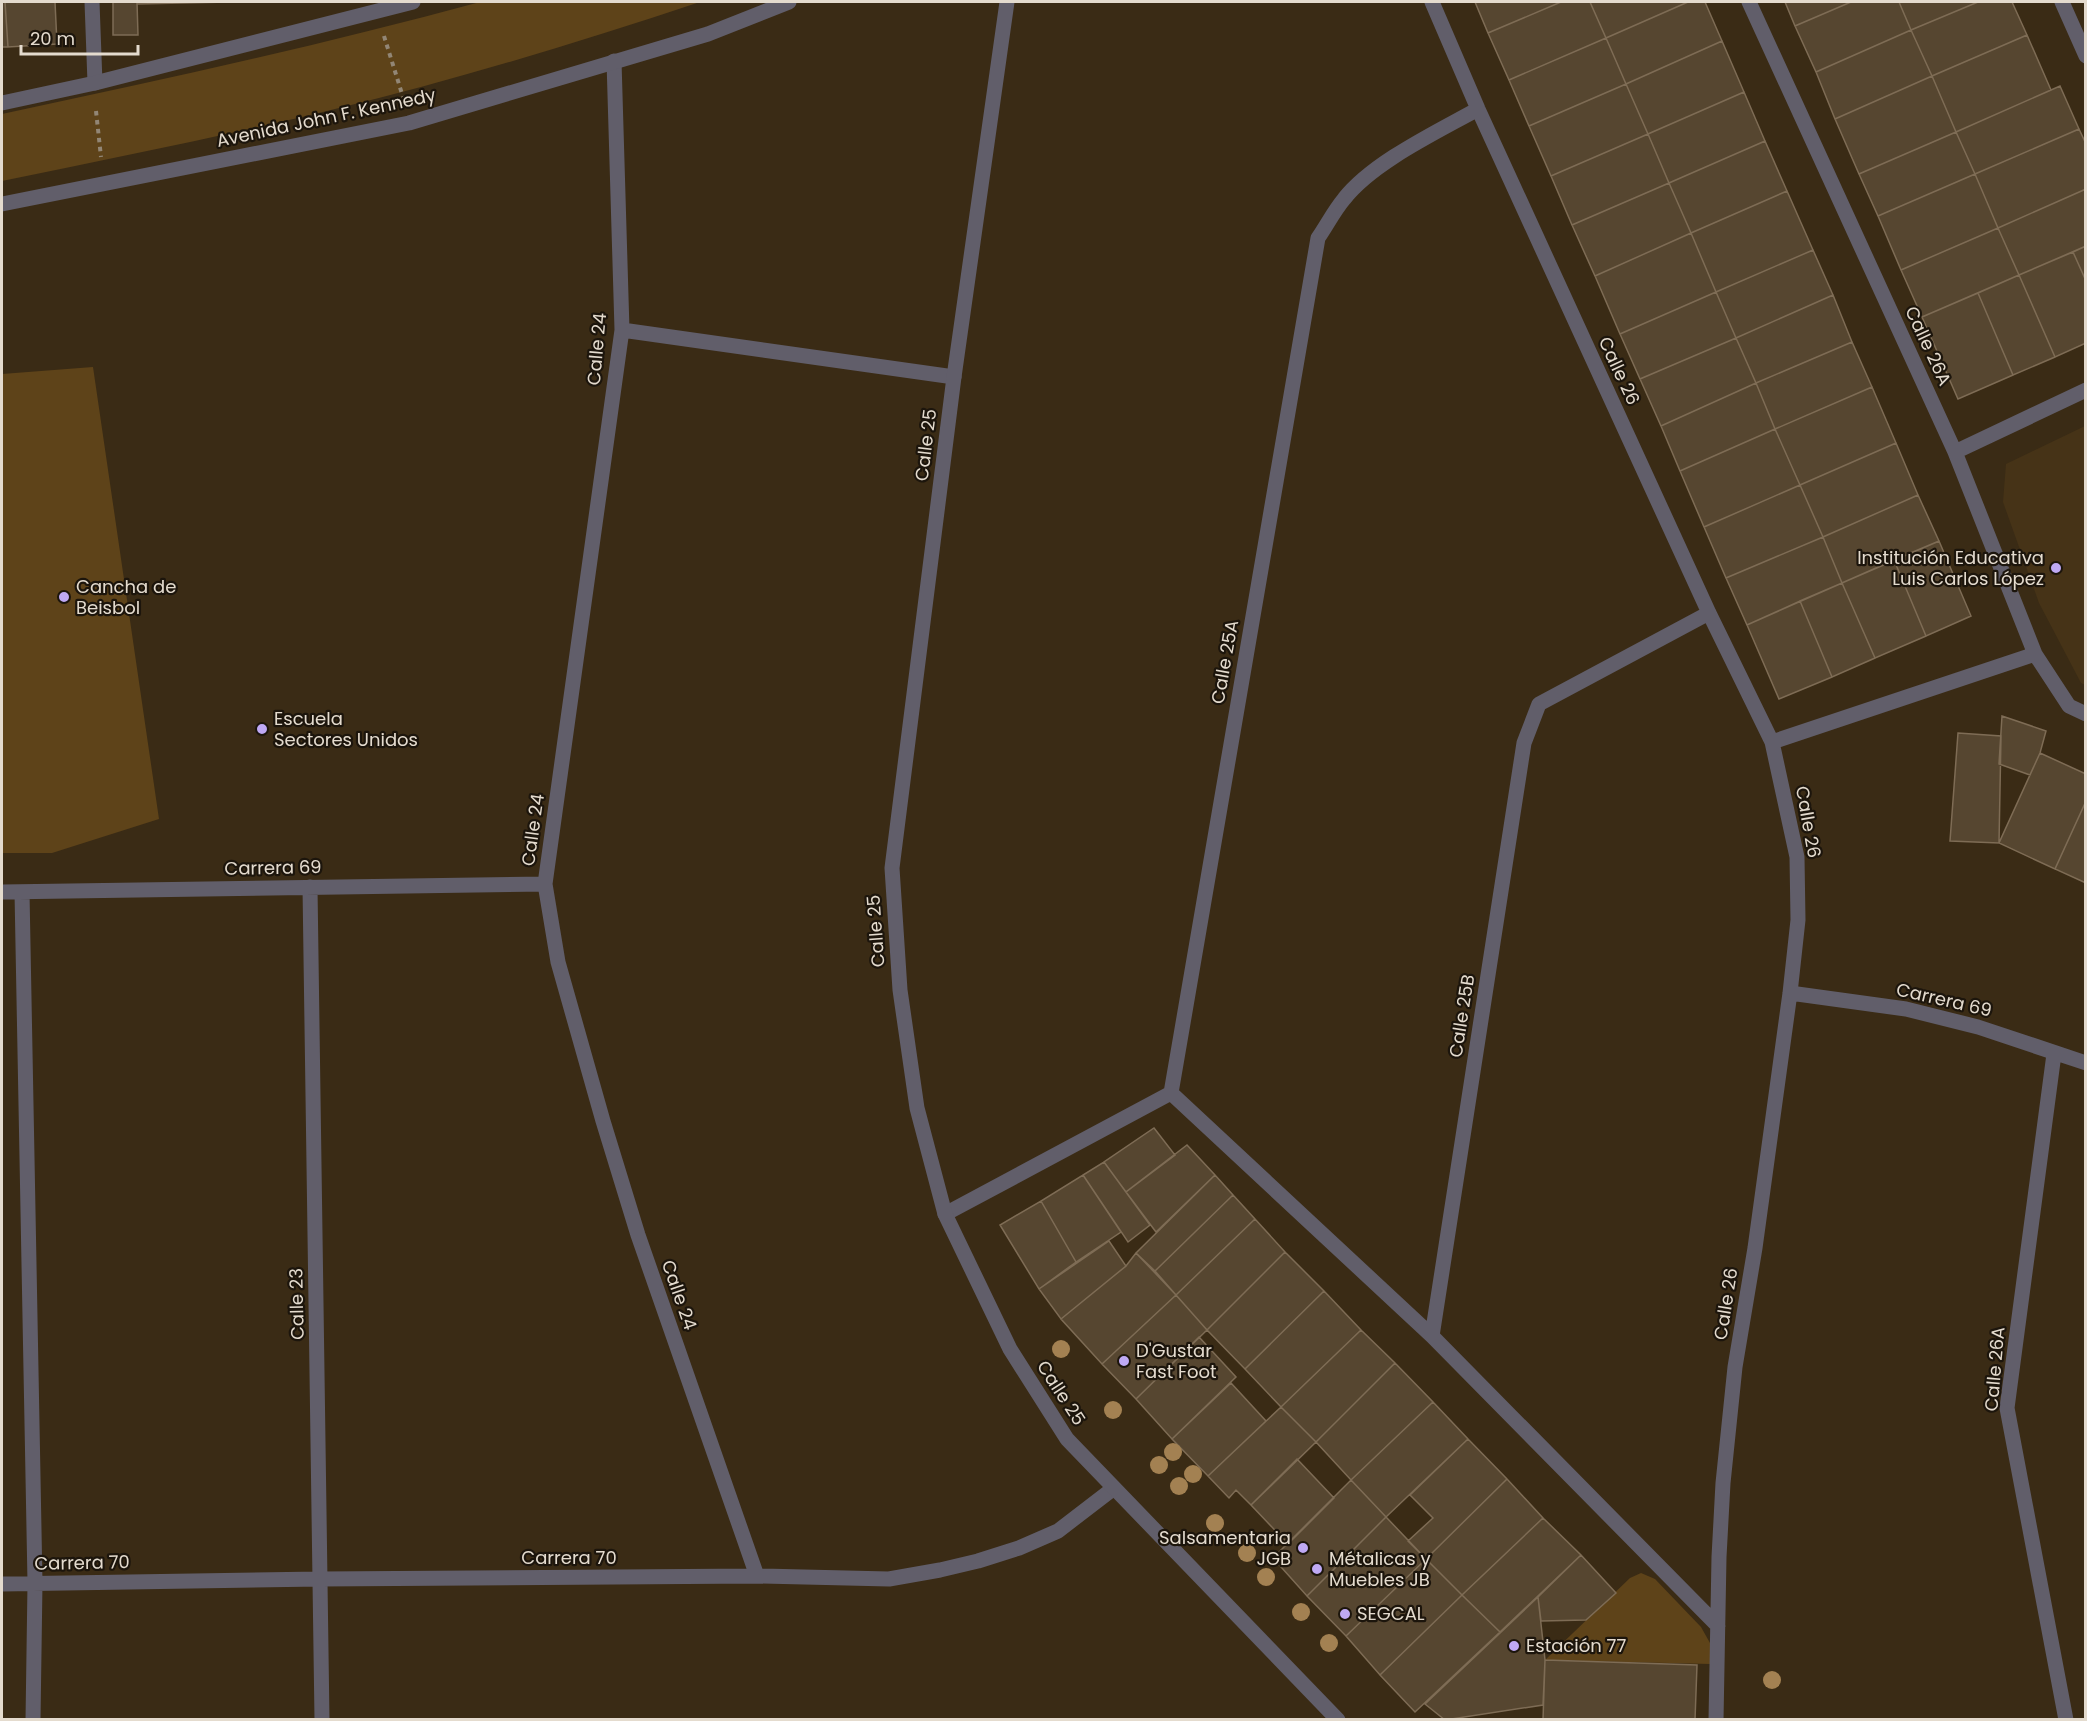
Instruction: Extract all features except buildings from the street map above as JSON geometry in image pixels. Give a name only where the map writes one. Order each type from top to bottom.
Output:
[{"type":"street","points":[[92,2],[95,83]]},
{"type":"street","points":[[2,104],[95,83],[378,7],[413,2]]},
{"type":"street","name":"Avenida John F. Kennedy","points":[[2,204],[410,123],[708,34],[789,2]]},
{"type":"street","name":"Calle 25","points":[[1007,2],[954,377],[891,868],[900,990],[917,1108],[945,1214],[1010,1349],[1067,1438],[1338,1719]]},
{"type":"street","name":"Calle 26","points":[[1432,2],[1478,109],[1709,614],[1772,742],[1797,857],[1798,920],[1790,993],[1755,1248],[1735,1367],[1723,1483],[1716,1719]]},
{"type":"street","name":"Calle 26A","points":[[1749,2],[1955,452],[2035,654],[2069,706],[2085,714]]},
{"type":"street","points":[[2062,2],[2085,56]]},
{"type":"street","name":"Calle 24","points":[[614,61],[622,330],[545,884],[558,962],[610,1144],[638,1235],[757,1576]]},
{"type":"street","name":"Calle 25A","points":[[1171,1093],[1318,238],[1344,198],[1377,168],[1478,109]]},
{"type":"street","points":[[622,330],[954,377]]},
{"type":"street","points":[[1955,452],[2085,390]]},
{"type":"street","name":"Calle 25B","points":[[1432,1336],[1524,743],[1539,704],[1709,614]]},
{"type":"street","points":[[1772,742],[2035,654]]},
{"type":"street","name":"Carrera 69","points":[[2,892],[545,884]]},
{"type":"street","name":"Calle 23","points":[[310,887],[322,1719]]},
{"type":"street","points":[[22,892],[35,1583],[33,1719]]},
{"type":"street","name":"Carrera 69","points":[[1790,993],[1906,1009],[1978,1027],[2085,1063]]},
{"type":"street","name":"Calle 26A","points":[[2054,1054],[2007,1408],[2066,1719]]},
{"type":"street","points":[[945,1214],[1171,1093],[1432,1336],[1718,1626]]},
{"type":"street","name":"Carrera 70","points":[[2,1584],[757,1576],[889,1579],[978,1561],[1019,1548],[1058,1531],[1114,1488]]},
{"type":"path","points":[[385,42],[398,80]]},
{"type":"path","points":[[95,104],[102,160]]},
{"type":"shaded area","points":[[480,2],[700,2],[519,59],[335,109],[2,181],[2,114],[242,61]]},
{"type":"shaded area","name":"Cancha de Beisbol","points":[[93,367],[159,819],[52,853],[2,853],[2,374]]},
{"type":"shaded area","name":"Institución Educativa Luis Carlos López","points":[[2085,426],[2085,685],[2081,683],[2039,603],[2003,502],[2006,464]]},
{"type":"shaded area","points":[[1641,1573],[1655,1579],[1701,1627],[1710,1643],[1710,1664],[1545,1660],[1630,1578]]},
{"type":"place","name":"Institución Educativa Luis Carlos López","points":[[2056,568]]},
{"type":"place","name":"Cancha de Beisbol","points":[[64,597]]},
{"type":"place","name":"Escuela Sectores Unidos","points":[[262,729]]},
{"type":"place","name":"D'Gustar Fast Foot","points":[[1124,1361]]},
{"type":"place","name":"Salsamentaria JGB","points":[[1303,1548]]},
{"type":"place","name":"Métalicas y Muebles JB","points":[[1317,1569]]},
{"type":"place","name":"SEGCAL","points":[[1345,1614]]},
{"type":"place","name":"Estación 77","points":[[1514,1646]]}]
